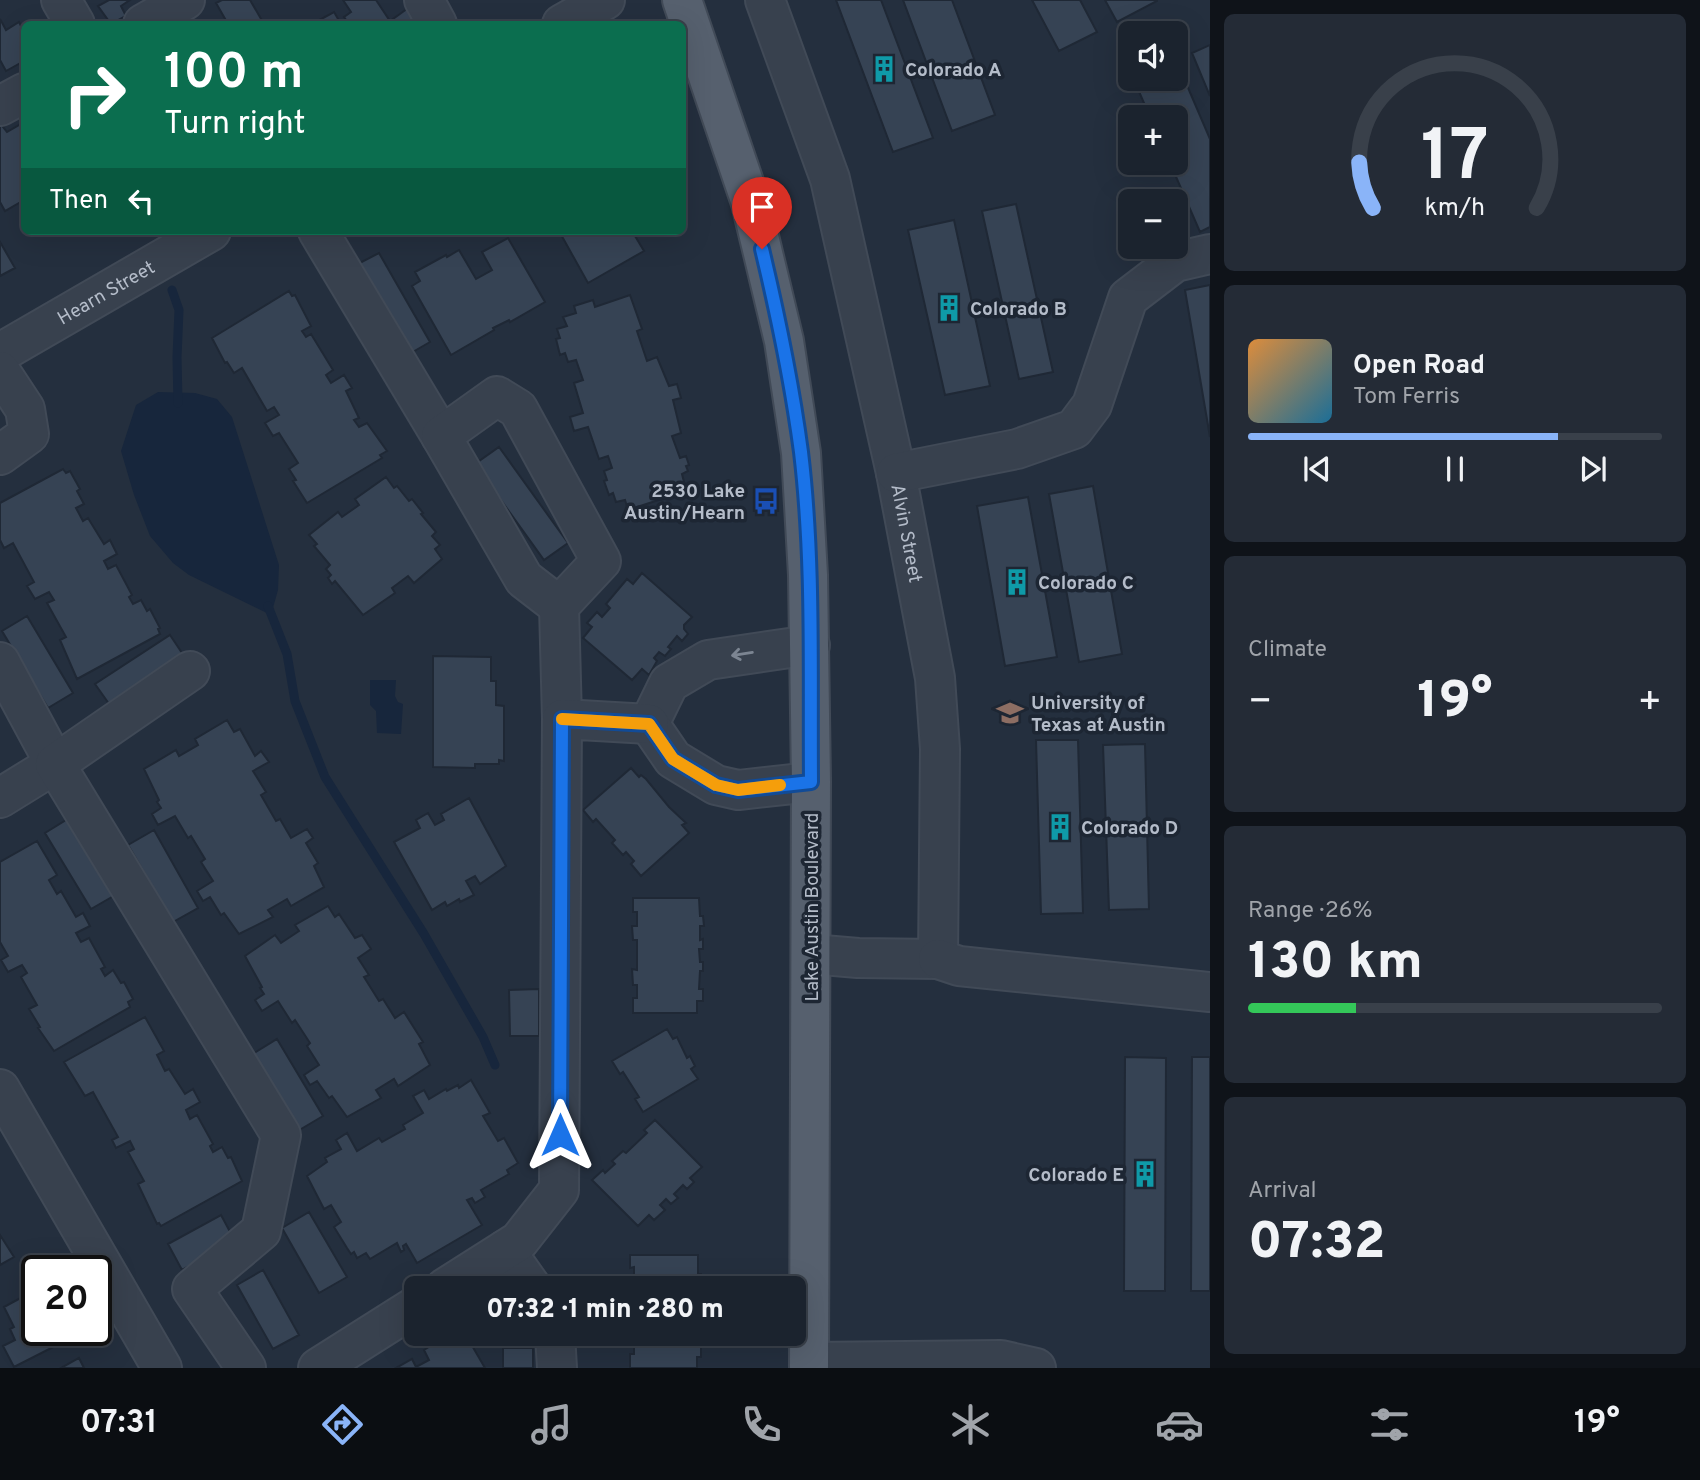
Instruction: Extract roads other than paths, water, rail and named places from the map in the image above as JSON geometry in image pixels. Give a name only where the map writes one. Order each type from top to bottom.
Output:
[{"type":"main road","name":"Lake Austin Boulevard","points":[[682,0],[751,203],[784,341],[801,453],[810,645],[809,1365]]},
{"type":"street","points":[[61,0],[73,21]]},
{"type":"street","points":[[148,21],[185,0]]},
{"type":"street","points":[[424,0],[435,21]]},
{"type":"street","points":[[567,21],[605,0]]},
{"type":"street","name":"Alvin Street","points":[[765,0],[830,179],[895,473],[935,678],[940,749],[937,959]]},
{"type":"street","points":[[0,106],[21,95]]},
{"type":"street","name":"Hearn Street","points":[[0,353],[199,235]]},
{"type":"street","points":[[320,235],[524,579],[559,606]]},
{"type":"street","points":[[895,473],[1017,449],[1074,429],[1092,405],[1128,298],[1175,262],[1210,254]]},
{"type":"street","points":[[0,371],[25,409],[29,434],[0,455]]},
{"type":"street","points":[[441,436],[496,396],[518,409],[601,561],[559,606],[562,719],[559,1190],[519,1241],[464,1276]]},
{"type":"street","points":[[649,724],[669,683],[708,660],[810,645]]},
{"type":"street","points":[[0,662],[55,764],[281,1135],[261,1231],[192,1289],[246,1368]]},
{"type":"street","points":[[0,798],[55,764],[190,671]]},
{"type":"street","points":[[562,719],[649,724]]},
{"type":"street","points":[[649,724],[673,759],[716,785],[738,790],[811,782]]},
{"type":"street","points":[[811,954],[858,958],[937,959],[959,966],[1210,992]]},
{"type":"street","points":[[0,1089],[162,1368]]},
{"type":"street","points":[[505,1250],[523,1276]]},
{"type":"street","points":[[318,1368],[404,1314]]},
{"type":"street","points":[[556,1346],[557,1368]]},
{"type":"street","points":[[809,1365],[1001,1360],[1037,1368]]},
{"type":"water","points":[[158,392],[195,393],[217,399],[232,417],[279,565],[278,590],[271,615],[189,575],[173,563],[150,536],[121,451],[136,405]]},
{"type":"water","points":[[370,680],[396,680],[395,696],[398,702],[403,704],[401,734],[377,733],[376,711],[370,705]]},
{"type":"waterway","points":[[172,290],[179,310],[178,403]]},
{"type":"waterway","points":[[268,606],[287,654],[295,701],[325,777],[424,934],[483,1037],[495,1065]]},
{"type":"place","name":"Colorado A","points":[[884,69]]},
{"type":"place","name":"Colorado B","points":[[949,308]]},
{"type":"place","name":"2530 Lake Austin/Hearn","points":[[766,501]]},
{"type":"place","name":"Colorado C","points":[[1017,582]]},
{"type":"place","name":"University of Texas at Austin","points":[[1010,713]]},
{"type":"place","name":"Colorado D","points":[[1060,827]]},
{"type":"place","name":"Colorado E","points":[[1145,1174]]}]
